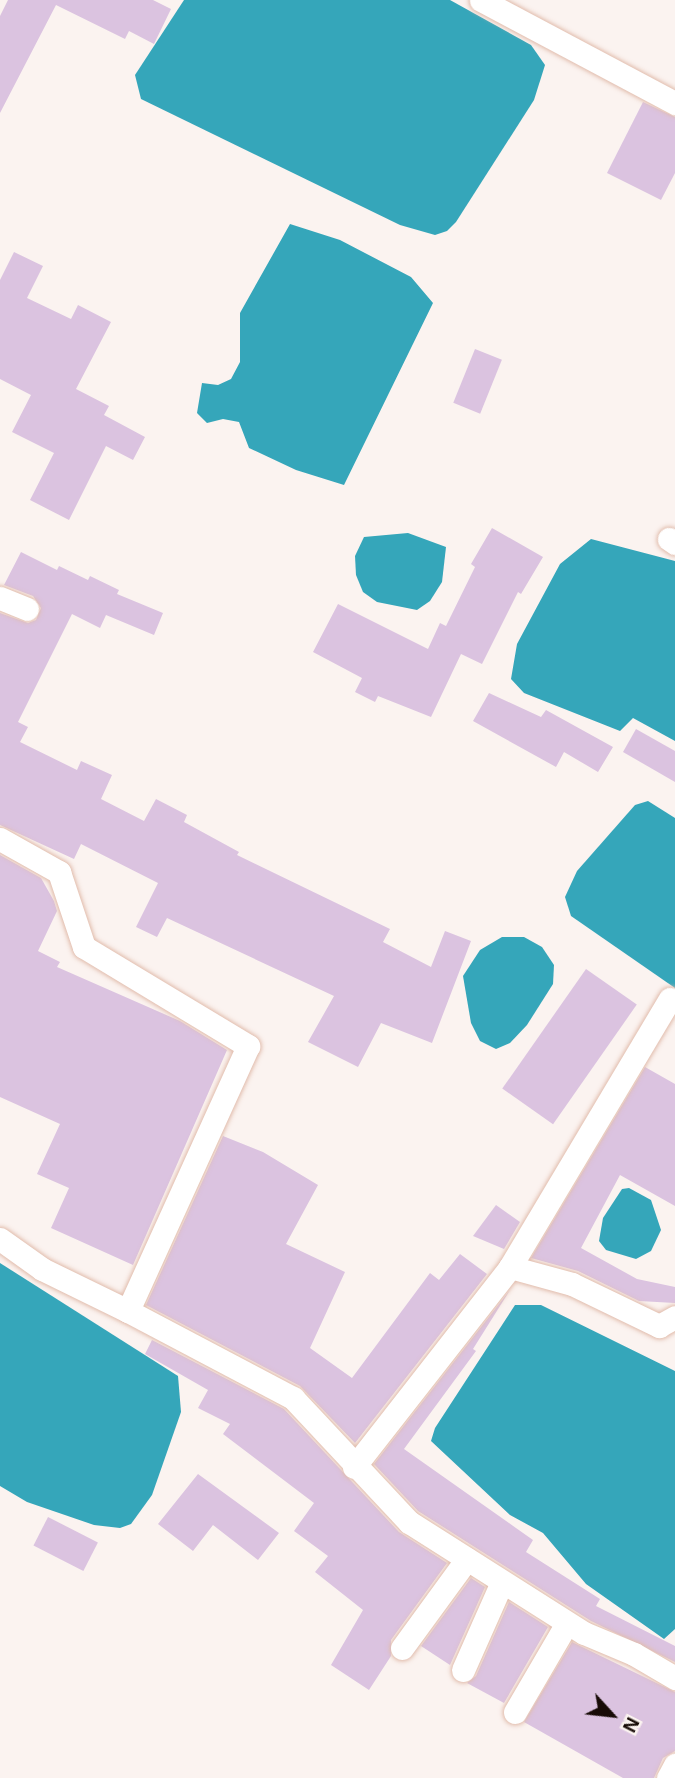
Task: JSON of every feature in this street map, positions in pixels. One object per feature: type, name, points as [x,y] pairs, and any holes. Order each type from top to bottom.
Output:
[{"type":"street","points":[[481,0],[675,103]]},
{"type":"street","points":[[0,598],[27,609]]},
{"type":"street","points":[[0,839],[59,872],[84,947],[248,1046],[128,1311]]},
{"type":"street","points":[[354,1467],[510,1266],[670,999]]},
{"type":"street","points":[[0,1239],[41,1269],[128,1311],[293,1398],[354,1467],[409,1522],[567,1623],[675,1678]]},
{"type":"street","points":[[510,1266],[572,1284],[659,1326],[675,1317]]},
{"type":"street","points":[[402,1648],[467,1559]]},
{"type":"street","points":[[463,1670],[502,1581]]},
{"type":"street","points":[[514,1712],[567,1623]]},
{"type":"street","points":[[668,1778],[675,1765]]},
{"type":"water","points":[[184,0],[450,0],[531,45],[545,65],[534,100],[456,222],[447,231],[435,235],[400,225],[141,99],[135,75]]},
{"type":"water","points":[[290,224],[340,240],[411,277],[433,303],[344,485],[296,470],[249,448],[239,422],[223,419],[207,423],[197,413],[202,383],[218,385],[231,379],[240,362],[240,313]]},
{"type":"water","points":[[408,533],[446,547],[442,582],[430,601],[417,610],[377,602],[363,592],[356,575],[355,556],[364,537]]},
{"type":"water","points":[[591,539],[675,561],[675,741],[633,718],[620,731],[524,693],[511,679],[517,644],[560,564]]},
{"type":"water","points":[[648,801],[675,818],[675,988],[571,916],[565,897],[577,871],[635,805]]},
{"type":"water","points":[[502,937],[524,937],[542,947],[554,965],[553,984],[527,1025],[510,1043],[496,1049],[480,1041],[471,1023],[463,976],[480,950]]},
{"type":"water","points":[[629,1188],[651,1200],[661,1230],[651,1251],[636,1259],[606,1250],[599,1241],[603,1218],[622,1189]]},
{"type":"water","points":[[0,1263],[178,1376],[181,1412],[152,1495],[131,1524],[120,1528],[94,1525],[27,1502],[0,1486]]},
{"type":"water","points":[[515,1305],[541,1305],[675,1371],[675,1629],[664,1639],[586,1584],[543,1533],[510,1515],[431,1441],[435,1428]]},
{"type":"building","points":[[8,0],[153,0],[171,9],[154,44],[129,31],[125,39],[56,5],[0,113],[0,16]]},
{"type":"building","points":[[643,102],[675,117],[675,173],[661,200],[607,173]]},
{"type":"building","points":[[14,252],[43,266],[27,298],[71,319],[78,305],[111,322],[76,389],[109,406],[104,415],[145,437],[133,460],[106,446],[69,520],[30,500],[54,453],[12,432],[31,395],[0,379],[0,280]]},
{"type":"building","points":[[475,349],[502,360],[480,414],[453,403]]},
{"type":"building","points":[[492,528],[543,557],[521,594],[518,592],[482,664],[461,654],[431,717],[378,696],[375,702],[355,692],[362,678],[313,652],[338,604],[428,649],[440,623],[446,626],[475,567],[471,564]]},
{"type":"building","points":[[21,552],[57,570],[59,566],[88,580],[90,576],[119,590],[117,594],[163,613],[154,635],[106,615],[100,628],[72,614],[18,722],[28,727],[20,742],[77,770],[81,761],[112,775],[101,799],[144,821],[156,799],[187,815],[184,822],[239,852],[237,855],[390,929],[383,942],[431,967],[445,931],[471,941],[432,1043],[381,1023],[358,1067],[308,1042],[334,996],[167,918],[157,937],[136,927],[158,883],[81,844],[74,859],[0,825],[0,613],[28,623],[36,620],[41,608],[33,596],[4,585]]},
{"type":"building","points":[[489,693],[541,717],[546,710],[613,747],[598,772],[564,752],[556,767],[473,721]]},
{"type":"building","points":[[636,729],[675,751],[675,782],[623,752]]},
{"type":"building","points":[[0,855],[41,878],[54,901],[57,911],[38,951],[60,962],[57,967],[180,1021],[227,1050],[133,1265],[51,1228],[69,1188],[37,1174],[60,1124],[0,1097]]},
{"type":"building","points":[[586,969],[637,1005],[553,1124],[502,1089]]},
{"type":"building","points":[[645,1067],[675,1084],[675,1206],[620,1175],[581,1248],[637,1279],[675,1287],[675,1303],[639,1301],[578,1271],[531,1258]]},
{"type":"building","points":[[223,1136],[263,1152],[318,1185],[286,1244],[345,1272],[310,1348],[352,1378],[430,1273],[439,1280],[460,1254],[487,1274],[355,1443],[300,1386],[146,1305]]},
{"type":"building","points":[[496,1205],[520,1222],[504,1249],[473,1236]]},
{"type":"building","points":[[510,1290],[473,1349],[476,1351],[404,1449],[533,1540],[526,1552],[600,1599],[596,1606],[675,1646],[675,1662],[591,1621],[418,1511],[374,1464]]},
{"type":"building","points":[[152,1340],[284,1409],[399,1532],[447,1563],[391,1640],[391,1656],[369,1690],[331,1665],[363,1610],[315,1572],[328,1556],[294,1531],[314,1503],[223,1434],[230,1424],[198,1408],[208,1390],[145,1354]]},
{"type":"building","points":[[198,1474],[279,1533],[258,1560],[213,1525],[193,1551],[158,1524]]},
{"type":"building","points":[[48,1517],[98,1542],[83,1571],[33,1546]]},
{"type":"building","points":[[471,1578],[485,1587],[450,1665],[421,1646]]},
{"type":"building","points":[[509,1602],[548,1627],[504,1703],[467,1683],[476,1676]]},
{"type":"building","points":[[572,1642],[675,1692],[675,1751],[663,1758],[654,1778],[623,1778],[524,1722]]}]
